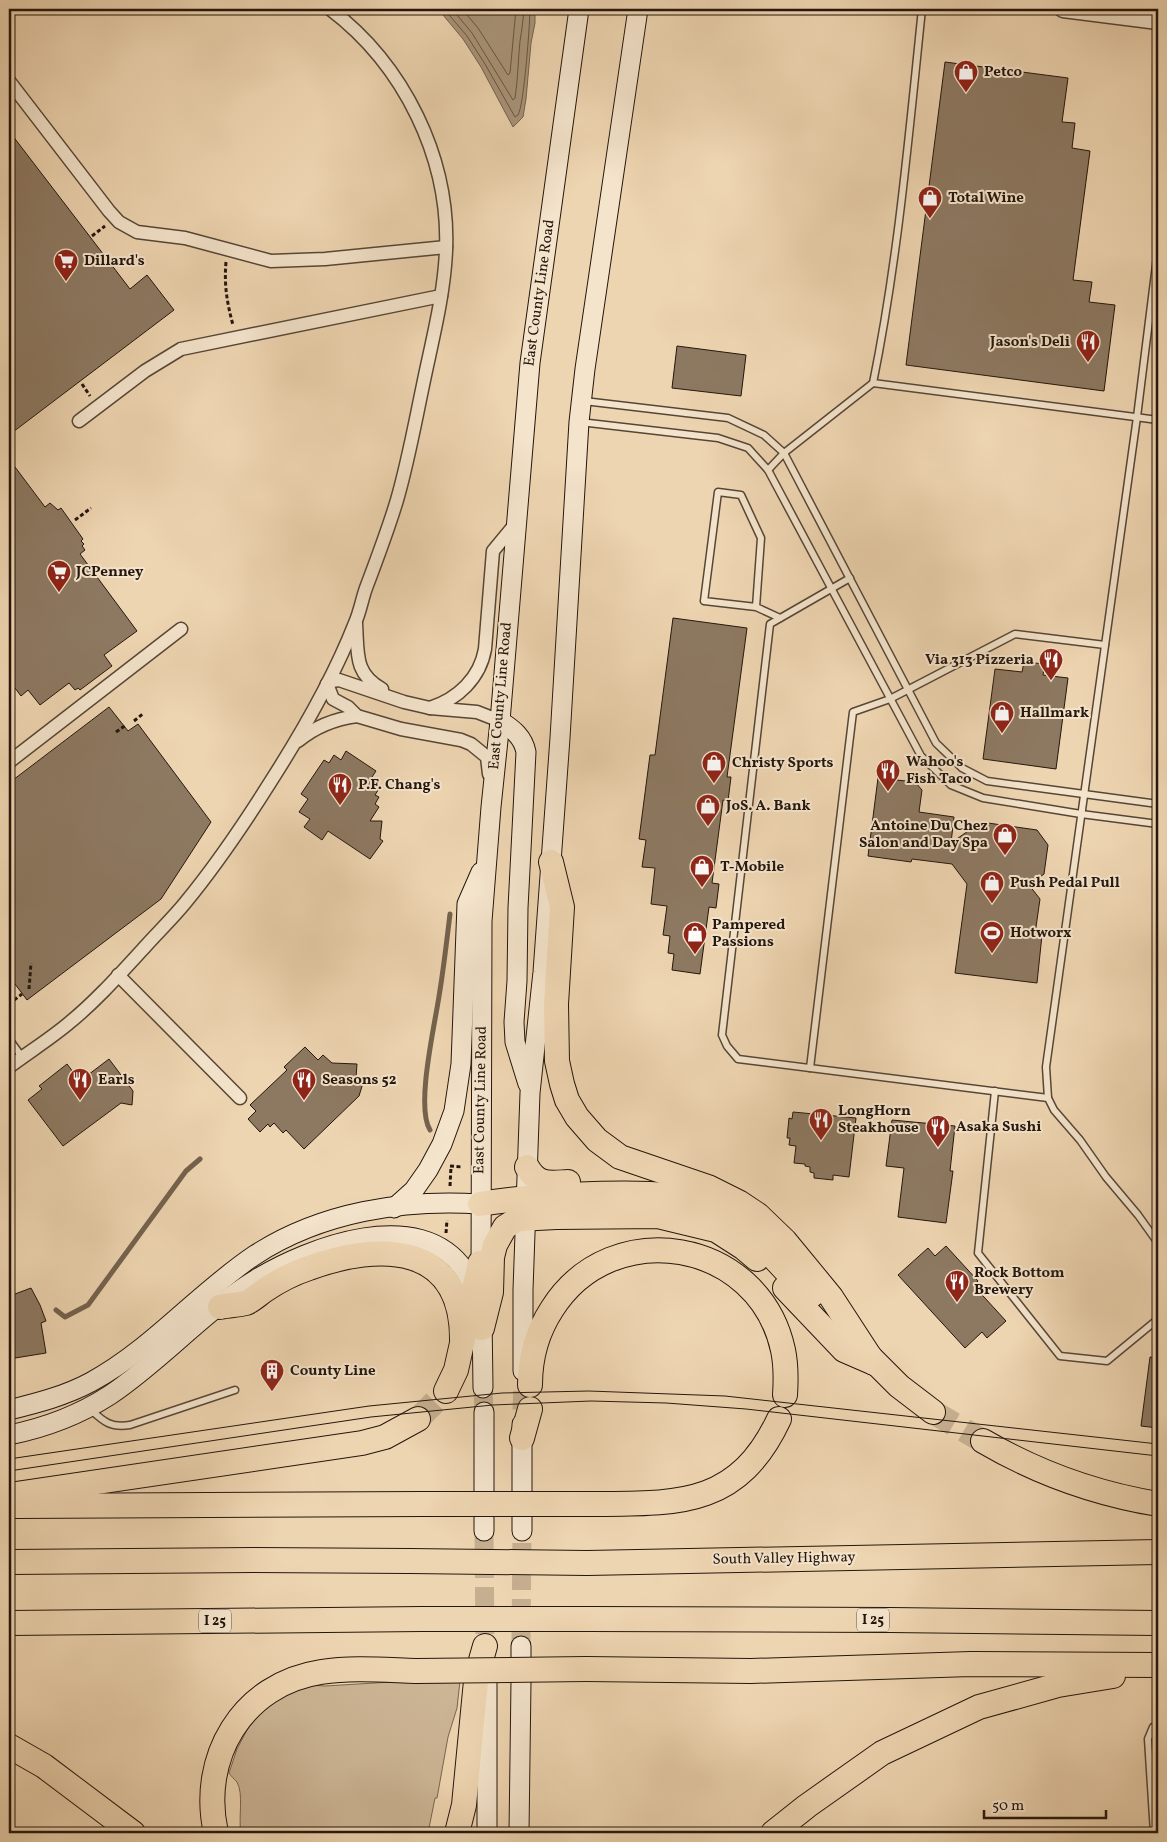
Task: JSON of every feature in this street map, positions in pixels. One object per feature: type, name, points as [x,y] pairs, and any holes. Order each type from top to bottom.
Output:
[{"type":"highway","points":[[551,862],[562,907],[556,1004],[557,1060],[562,1084],[577,1116],[597,1140],[620,1157],[708,1187],[740,1203],[758,1215],[785,1241],[831,1297],[874,1363]]},
{"type":"highway","points":[[527,1167],[534,1178],[544,1182],[640,1180],[664,1182],[688,1189],[719,1203],[752,1225],[791,1263],[809,1292]]},
{"type":"highway","points":[[446,1391],[491,1292],[493,1254],[496,1242],[509,1224],[518,1219],[526,1207],[632,1192],[662,1194],[698,1203],[732,1218],[766,1248],[874,1363],[899,1386],[933,1412]]},
{"type":"highway","points":[[480,1204],[653,1215],[716,1230],[757,1259],[844,1350],[874,1363]]},
{"type":"highway","points":[[526,1385],[542,1325],[556,1302],[572,1283],[597,1265],[611,1258],[652,1249],[672,1251],[712,1262],[729,1271],[750,1289],[766,1310],[778,1335],[785,1362],[785,1395]]},
{"type":"highway","points":[[220,1307],[247,1302],[285,1279],[308,1268],[334,1260],[375,1253],[406,1255],[422,1261],[443,1276],[453,1292],[461,1316],[472,1334]]},
{"type":"highway","points":[[472,1334],[473,1290],[480,1263]]},
{"type":"highway","points":[[522,1438],[526,1410]]},
{"type":"highway","points":[[9,1494],[362,1443],[385,1437],[418,1419]]},
{"type":"highway","points":[[9,1506],[584,1504],[677,1501],[713,1490],[734,1478],[762,1451],[779,1419]]},
{"type":"highway","points":[[983,1442],[1053,1475],[1122,1496],[1158,1504]]},
{"type":"highway","name":"South Valley Highway","points":[[9,1562],[252,1560],[588,1563],[1158,1552]]},
{"type":"highway","name":"I 25","points":[[9,1624],[422,1619],[1158,1623]]},
{"type":"highway","points":[[216,1833],[212,1802],[216,1767],[229,1733],[245,1712],[280,1685],[298,1677],[321,1672],[342,1670],[586,1669],[751,1672],[972,1664],[1158,1666]]},
{"type":"highway","points":[[457,1833],[464,1805],[483,1666]]},
{"type":"highway","points":[[773,1833],[882,1753],[979,1707],[1058,1685],[1158,1666]]},
{"type":"highway","points":[[9,1746],[44,1766],[133,1833]]},
{"type":"main road","name":"East County Line Road","points":[[483,1388],[472,1334],[480,1263],[482,922],[530,363],[579,9]]},
{"type":"main road","points":[[526,1385],[526,1207],[530,1093],[543,972],[561,728],[579,422],[638,9]]},
{"type":"main road","points":[[500,721],[514,730],[524,744],[526,752],[514,1022],[515,1042],[530,1093]]},
{"type":"main road","points":[[394,1208],[414,1190],[428,1170],[442,1144],[454,1110],[461,1064],[467,904],[487,859]]},
{"type":"main road","points":[[9,1410],[41,1402],[72,1391],[102,1376],[157,1335],[231,1272],[256,1254],[286,1237],[315,1224],[349,1215],[394,1208],[449,1202],[480,1204]]},
{"type":"main road","points":[[9,1435],[48,1425],[88,1407],[109,1395],[254,1281],[308,1254],[354,1240],[389,1235],[418,1239],[443,1248],[465,1271],[473,1290]]},
{"type":"main road","points":[[484,1412],[484,1496]]},
{"type":"main road","points":[[522,1438],[522,1495]]},
{"type":"main road","points":[[483,1666],[487,1833]]},
{"type":"main road","points":[[519,1833],[521,1681]]},
{"type":"street","points":[[9,1067],[38,1048],[72,1021],[118,975],[184,904],[236,836],[294,744],[327,684],[356,621],[397,500],[441,296],[446,246],[444,205],[438,170],[405,92],[366,40],[330,9]]},
{"type":"street","points":[[1062,9],[1158,21]]},
{"type":"street","points":[[11,89],[109,211],[119,222],[137,232],[185,238],[271,261],[325,259],[446,246]]},
{"type":"street","points":[[79,421],[145,371],[181,349],[441,296]]},
{"type":"street","points":[[430,708],[450,700],[476,676],[483,662],[493,552],[516,522]]},
{"type":"street","points":[[356,621],[358,649],[363,673],[372,684],[404,702]]},
{"type":"street","points":[[9,762],[182,628]]},
{"type":"street","points":[[327,684],[339,680],[404,702],[430,708],[477,712],[500,721]]},
{"type":"street","points":[[327,684],[333,699],[348,707],[357,716]]},
{"type":"street","points":[[294,744],[320,726],[357,716],[401,729],[461,740],[476,748],[487,757],[491,807]]},
{"type":"street","points":[[118,975],[240,1098]]},
{"type":"lane","points":[[768,470],[784,453],[873,383],[894,263],[922,9]]},
{"type":"lane","points":[[1158,249],[1137,417],[1046,1067],[1048,1098],[1054,1110],[1080,1140],[1158,1243]]},
{"type":"lane","points":[[873,383],[1158,420]]},
{"type":"lane","points":[[581,401],[728,418],[764,435],[784,453],[936,744],[962,768],[987,781],[1158,804]]},
{"type":"lane","points":[[579,422],[718,438],[748,448],[768,470],[921,756],[952,785],[983,798],[1158,824]]},
{"type":"lane","points":[[756,607],[761,538],[740,495],[718,492],[704,601],[756,607],[780,618]]},
{"type":"lane","points":[[850,578],[770,624],[722,1035],[727,1046],[738,1059],[1048,1098]]},
{"type":"lane","points":[[810,1068],[853,712],[890,700],[1015,634],[1105,645]]},
{"type":"lane","points":[[9,1039],[22,1057]]},
{"type":"lane","points":[[995,1091],[978,1253],[1060,1356],[1108,1361],[1158,1319]]},
{"type":"lane","points":[[88,1407],[108,1424],[121,1427],[235,1390]]},
{"type":"lane","points":[[1154,1833],[1148,1739],[1153,1727],[1158,1725]]},
{"type":"path","points":[[228,249],[224,281],[232,321]]},
{"type":"path","points":[[75,520],[91,508]]},
{"type":"path","points":[[134,720],[144,713]]},
{"type":"path","points":[[116,732],[126,726]]},
{"type":"path","points":[[29,989],[31,963]]},
{"type":"path","points":[[9,1004],[22,994]]},
{"type":"path","points":[[450,1187],[450,1167],[462,1167]]},
{"type":"path","points":[[446,1235],[448,1217]]},
{"type":"shaded area","points":[[392,1681],[460,1681],[457,1708],[448,1737],[437,1798],[435,1798],[428,1833],[241,1833],[239,1787],[229,1773],[237,1749],[254,1719],[274,1701],[307,1685],[325,1686]]},
{"type":"water","points":[[438,9],[535,9],[535,23],[523,117],[513,127],[481,67],[463,39]]},
{"type":"building","points":[[945,62],[1068,78],[1062,122],[1075,123],[1072,148],[1090,151],[1073,280],[1092,282],[1089,302],[1115,305],[1104,391],[906,365]]},
{"type":"building","name":"Dillard's","points":[[9,131],[130,289],[147,275],[174,310],[9,435]]},
{"type":"building","points":[[677,346],[746,355],[741,396],[672,388]]},
{"type":"building","name":"JCPenney","points":[[9,459],[45,507],[50,503],[58,510],[61,508],[83,539],[81,541],[84,544],[82,546],[85,550],[80,554],[137,631],[104,655],[112,666],[80,690],[78,688],[75,690],[69,683],[40,705],[28,690],[21,696],[9,680]]},
{"type":"building","points":[[673,618],[747,628],[727,777],[731,777],[728,801],[723,800],[712,883],[719,884],[716,908],[709,907],[700,974],[672,970],[674,954],[668,953],[670,936],[663,935],[667,906],[651,904],[655,868],[642,867],[646,840],[639,839],[650,755],[655,755]]},
{"type":"building","points":[[1024,662],[1045,664],[1043,675],[1068,678],[1056,769],[983,759],[995,669],[1022,672]]},
{"type":"building","points":[[109,707],[128,731],[138,724],[211,822],[161,899],[27,1000],[9,976],[9,783]]},
{"type":"building","name":"P.F. Chang's","points":[[346,751],[376,771],[370,780],[380,787],[375,795],[379,797],[375,804],[379,807],[370,821],[382,821],[380,839],[383,841],[370,859],[328,831],[322,840],[304,827],[310,819],[299,812],[308,799],[301,794],[324,760],[329,763],[334,755],[341,760]]},
{"type":"building","points":[[878,778],[915,782],[922,790],[919,812],[954,817],[951,843],[981,822],[1037,830],[1048,845],[1044,874],[1029,885],[1040,899],[1035,934],[1042,935],[1037,983],[955,973],[967,884],[952,864],[912,859],[911,862],[868,856]]},
{"type":"building","name":"Seasons 52","points":[[305,1047],[318,1060],[323,1055],[332,1063],[357,1064],[356,1077],[363,1083],[359,1096],[304,1149],[286,1130],[283,1133],[274,1123],[270,1127],[268,1124],[260,1132],[248,1119],[256,1111],[250,1105],[287,1070],[284,1067]]},
{"type":"building","name":"Earls","points":[[109,1059],[133,1091],[132,1105],[121,1103],[63,1146],[28,1100],[42,1089],[39,1086],[67,1064],[80,1081]]},
{"type":"building","name":"LongHorn Steakhouse","points":[[793,1112],[856,1118],[849,1177],[833,1175],[833,1180],[814,1178],[814,1173],[810,1172],[810,1167],[805,1166],[805,1164],[794,1163],[796,1146],[789,1145],[790,1138],[787,1138],[789,1118],[792,1119]]},
{"type":"building","points":[[892,1120],[955,1126],[950,1171],[953,1171],[946,1223],[898,1217],[904,1168],[886,1166]]},
{"type":"building","name":"Rock Bottom Brewery","points":[[946,1246],[978,1281],[973,1285],[1006,1321],[987,1338],[982,1332],[965,1348],[898,1275],[928,1248],[935,1256]]},
{"type":"building","points":[[31,1288],[46,1321],[41,1323],[46,1353],[9,1359],[9,1293],[15,1294]]},
{"type":"building","points":[[1150,1357],[1158,1358],[1158,1428],[1141,1426]]},
{"type":"waterway","points":[[430,1130],[426,1118],[426,1083],[450,914]]},
{"type":"waterway","points":[[56,1310],[65,1317],[88,1305],[186,1171],[200,1159]]},
{"type":"tunnel","points":[[522,1410],[523,1385]]},
{"type":"tunnel","points":[[483,1388],[484,1412]]},
{"type":"tunnel","points":[[418,1419],[446,1391]]},
{"type":"tunnel","points":[[933,1412],[983,1441]]},
{"type":"tunnel","points":[[484,1531],[485,1646]]},
{"type":"tunnel","points":[[521,1646],[522,1531]]},
{"type":"tram line","points":[[9,1459],[369,1406],[502,1393],[589,1391],[725,1396],[1158,1444]]},
{"type":"tram line","points":[[9,1471],[371,1417],[493,1405],[591,1401],[666,1403],[746,1409],[1158,1456]]},
{"type":"place","name":"Petco","points":[[966,93]]},
{"type":"place","name":"Total Wine","points":[[930,219]]},
{"type":"place","name":"Dillard's","points":[[66,282]]},
{"type":"place","name":"Jason's Deli","points":[[1088,363]]},
{"type":"place","name":"JCPenney","points":[[59,593]]},
{"type":"place","name":"Via 313 Pizzeria","points":[[1051,681]]},
{"type":"place","name":"Hallmark","points":[[1002,734]]},
{"type":"place","name":"Christy Sports","points":[[714,784]]},
{"type":"place","name":"Wahoo's Fish Taco","points":[[888,792]]},
{"type":"place","name":"P.F. Chang's","points":[[340,806]]},
{"type":"place","name":"JoS. A. Bank","points":[[708,827]]},
{"type":"place","name":"Antoine Du Chez Salon and Day Spa","points":[[1005,856]]},
{"type":"place","name":"T-Mobile","points":[[702,888]]},
{"type":"place","name":"Push Pedal Pull","points":[[992,904]]},
{"type":"place","name":"Hotworx","points":[[992,954]]},
{"type":"place","name":"Pampered Passions","points":[[695,955]]},
{"type":"place","name":"Earls","points":[[80,1101]]},
{"type":"place","name":"Seasons 52","points":[[304,1101]]},
{"type":"place","name":"LongHorn Steakhouse","points":[[821,1141]]},
{"type":"place","name":"Asaka Sushi","points":[[938,1148]]},
{"type":"place","name":"Rock Bottom Brewery","points":[[957,1303]]},
{"type":"place","name":"County Line","points":[[272,1392]]}]
